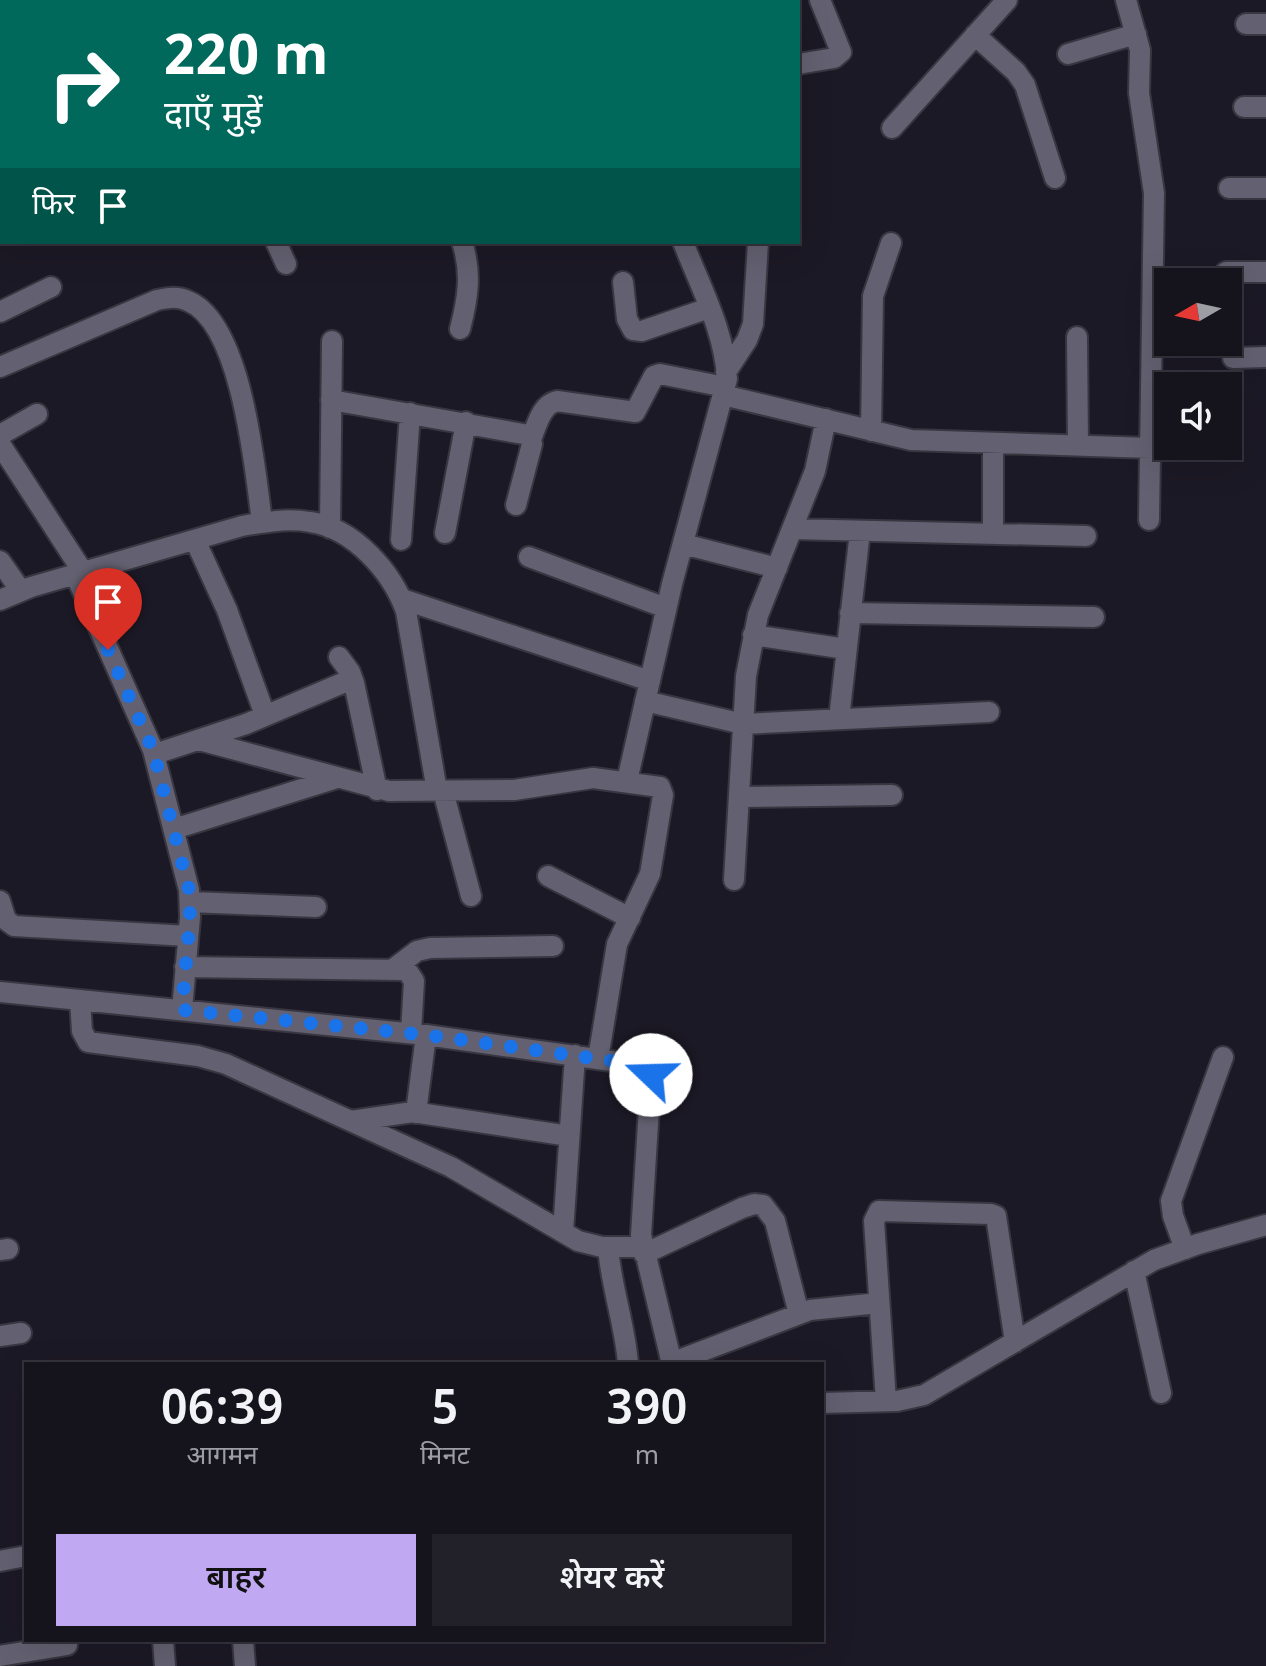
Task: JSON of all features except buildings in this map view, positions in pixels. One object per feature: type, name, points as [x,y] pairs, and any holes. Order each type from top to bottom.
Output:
[{"type":"street","points":[[800,64],[834,58],[841,52],[820,0]]},
{"type":"street","points":[[892,128],[1007,0]]},
{"type":"street","points":[[1126,0],[1141,60],[1140,104],[1155,202],[1149,520]]},
{"type":"street","points":[[1068,54],[1136,34]]},
{"type":"street","points":[[975,35],[1016,72],[1025,85],[1055,178]]},
{"type":"street","points":[[1244,107],[1266,107]]},
{"type":"street","points":[[1229,188],[1266,188]]},
{"type":"street","points":[[871,431],[873,296],[891,243]]},
{"type":"street","points":[[277,244],[286,264]]},
{"type":"street","points":[[460,329],[470,280],[463,244]]},
{"type":"street","points":[[684,244],[723,347],[725,385]]},
{"type":"street","points":[[627,781],[666,608],[725,385],[753,324],[758,244]]},
{"type":"street","points":[[1242,272],[1266,272]]},
{"type":"street","points":[[623,282],[627,319],[633,330],[642,331],[709,308]]},
{"type":"street","points":[[0,312],[51,287]]},
{"type":"street","points":[[0,367],[157,300],[171,297],[186,300],[211,319],[242,395],[250,430],[262,522]]},
{"type":"street","points":[[1077,337],[1078,445]]},
{"type":"street","points":[[330,528],[332,341]]},
{"type":"street","points":[[1233,358],[1266,357]]},
{"type":"street","points":[[516,505],[531,439],[544,409],[550,403],[557,401],[635,412],[654,376],[660,374],[725,385],[826,419],[911,440],[1150,448]]},
{"type":"street","points":[[331,400],[524,432],[531,439]]},
{"type":"street","points":[[401,540],[410,413]]},
{"type":"street","points":[[0,435],[37,414]]},
{"type":"street","points":[[734,880],[746,676],[753,635],[819,458],[826,419]]},
{"type":"street","points":[[445,533],[466,422]]},
{"type":"street","points":[[993,443],[993,534]]},
{"type":"street","points":[[0,444],[79,573],[155,754],[190,902],[182,1010]]},
{"type":"street","points":[[0,600],[79,573],[262,522],[314,522],[366,550],[383,568],[406,611],[440,791],[471,896]]},
{"type":"street","points":[[792,529],[1086,536]]},
{"type":"street","points":[[839,719],[860,531]]},
{"type":"street","points":[[195,540],[227,610],[265,715]]},
{"type":"street","points":[[683,544],[777,568]]},
{"type":"street","points":[[529,557],[666,608]]},
{"type":"street","points":[[0,561],[21,591]]},
{"type":"street","points":[[402,599],[743,724],[989,712]]},
{"type":"street","points":[[850,613],[1094,617]]},
{"type":"street","points":[[753,635],[846,649]]},
{"type":"street","points":[[339,657],[352,679],[377,790]]},
{"type":"street","points":[[155,754],[265,715],[352,679]]},
{"type":"street","points":[[199,740],[377,790],[514,790],[593,778],[660,787],[663,795],[650,874],[617,944],[598,1059]]},
{"type":"street","points":[[174,829],[337,778]]},
{"type":"street","points":[[739,797],[892,795]]},
{"type":"street","points":[[548,876],[630,918]]},
{"type":"street","points":[[0,901],[6,920],[14,926],[188,936]]},
{"type":"street","points":[[190,902],[316,907]]},
{"type":"street","points":[[392,970],[417,951],[430,948],[553,946]]},
{"type":"street","points":[[185,967],[408,972],[414,981],[419,1034],[416,1113]]},
{"type":"street","points":[[0,992],[419,1034],[647,1066],[651,1075],[641,1224],[643,1250],[671,1362]]},
{"type":"street","points":[[80,1000],[82,1031],[88,1042],[214,1059],[451,1167],[589,1245],[643,1250],[742,1208],[763,1205],[775,1221],[799,1314]]},
{"type":"street","points":[[563,1232],[575,1055]]},
{"type":"street","points":[[1185,1249],[1171,1201],[1223,1057]]},
{"type":"street","points":[[351,1121],[416,1113],[569,1136]]},
{"type":"street","points":[[886,1401],[875,1214],[883,1211],[996,1216],[1015,1342]]},
{"type":"street","points":[[824,1403],[909,1400],[924,1395],[1134,1271],[1185,1249],[1266,1225]]},
{"type":"street","points":[[608,1247],[628,1362]]},
{"type":"street","points":[[1134,1271],[1161,1393]]},
{"type":"street","points":[[674,1362],[799,1314],[821,1308],[879,1303]]},
{"type":"street","points":[[0,1336],[21,1333]]},
{"type":"street","points":[[0,1561],[24,1556]]},
{"type":"street","points":[[0,1656],[67,1642],[68,1666]]},
{"type":"street","points":[[163,1642],[165,1666]]},
{"type":"street","points":[[243,1642],[245,1666]]},
{"type":"route","points":[[108,650],[153,750],[189,890],[190,917],[182,1010],[426,1035],[642,1065],[650,1069],[651,1075]]}]
